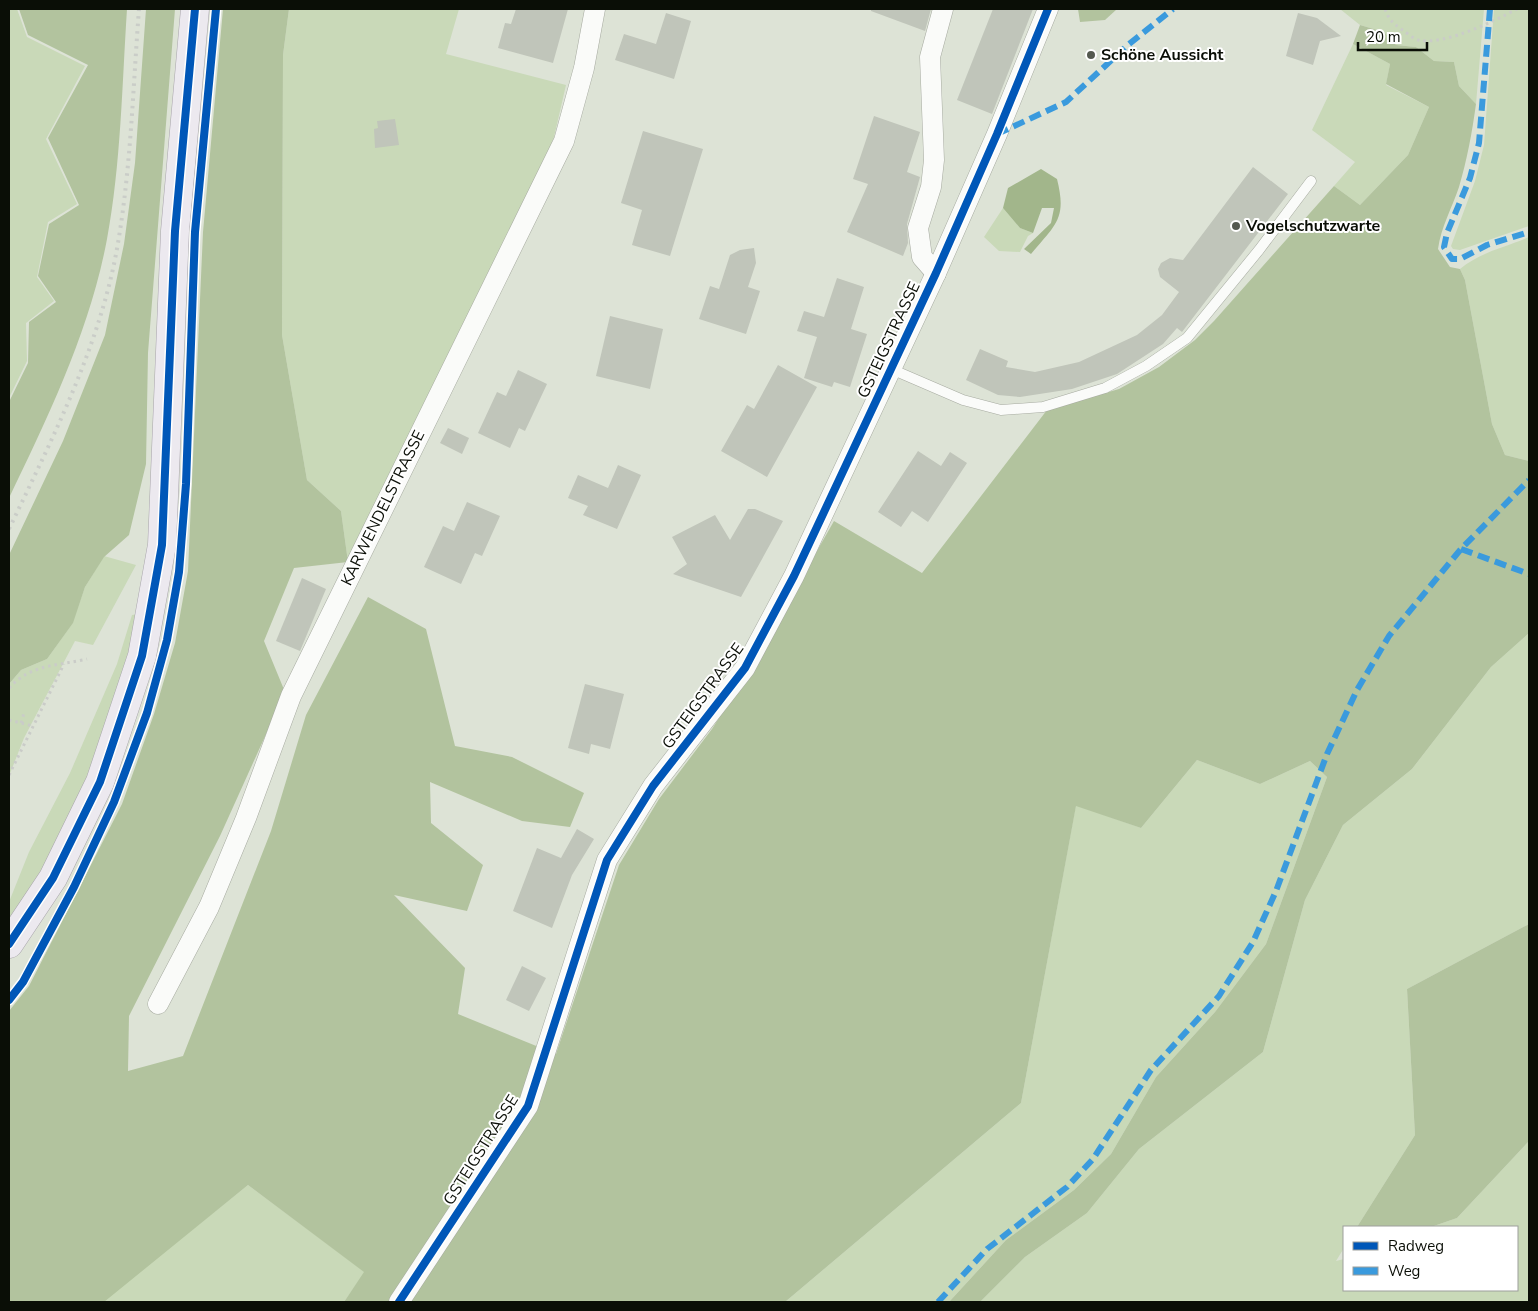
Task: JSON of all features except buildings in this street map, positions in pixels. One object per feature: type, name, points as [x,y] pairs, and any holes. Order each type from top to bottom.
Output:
[{"type":"main road","points":[[9,944],[53,878],[100,782],[142,656],[155,596],[162,545],[175,231],[195,9]]},
{"type":"street","name":"KARWENDELSTRASSE","points":[[158,1004],[208,907],[246,818],[295,687],[564,141],[584,68],[595,9]]},
{"type":"street","name":"GSTEIGSTRASSE","points":[[936,273],[922,256],[918,228],[931,187],[934,160],[930,57],[943,9]]},
{"type":"street","name":"GSTEIGSTRASSE","points":[[399,1302],[528,1106],[607,860],[653,786],[746,668],[794,576],[936,273],[997,134],[1048,9]]},
{"type":"lane","points":[[891,369],[964,400],[1001,410],[1042,407],[1105,388],[1146,366],[1187,338],[1260,250],[1311,181]]},
{"type":"path","points":[[1385,9],[1389,21],[1417,40],[1436,39],[1460,34],[1489,24],[1517,9]]},
{"type":"path","points":[[9,688],[19,677],[28,672],[56,663],[64,664],[87,658]]},
{"type":"path","points":[[9,775],[64,664]]},
{"type":"path","points":[[21,723],[24,713]]},
{"type":"path","points":[[9,720],[33,726]]},
{"type":"shaded area","points":[[9,9],[17,9],[27,37],[85,66],[46,139],[77,204],[48,222],[37,277],[54,301],[26,323],[27,361],[9,398]]},
{"type":"shaded area","points":[[19,9],[127,9],[115,182],[112,211],[100,273],[67,372],[9,498],[9,402],[28,363],[29,322],[56,302],[38,276],[49,224],[79,205],[48,138],[88,65],[28,35]]},
{"type":"shaded area","points":[[146,9],[175,9],[148,353],[146,464],[129,535],[104,557],[85,587],[73,623],[47,659],[21,670],[9,684],[9,555],[63,441],[105,335],[124,244],[135,163]]},
{"type":"shaded area","points":[[223,9],[289,9],[283,55],[282,335],[307,480],[341,511],[348,562],[294,568],[264,641],[285,692],[220,836],[129,1016],[128,1071],[183,1056],[271,831],[306,715],[368,597],[426,629],[455,746],[512,757],[584,793],[570,827],[522,821],[430,782],[431,823],[483,865],[467,911],[394,895],[465,968],[458,1014],[556,1054],[619,865],[659,799],[712,729],[750,669],[834,521],[922,573],[1047,410],[1119,389],[1159,367],[1195,340],[1214,321],[1334,186],[1360,205],[1408,155],[1429,107],[1386,84],[1390,64],[1353,44],[1360,25],[1384,32],[1396,45],[1416,47],[1434,61],[1454,62],[1459,86],[1476,104],[1462,177],[1444,225],[1438,249],[1450,267],[1460,269],[1465,280],[1492,424],[1505,455],[1529,461],[1529,633],[1491,667],[1412,769],[1343,825],[1305,900],[1263,1052],[1139,1149],[1087,1213],[1025,1257],[980,1302],[949,1302],[1006,1240],[1074,1190],[1111,1154],[1156,1077],[1215,1012],[1266,944],[1327,777],[1310,761],[1260,784],[1197,760],[1141,828],[1076,806],[1021,1103],[785,1302],[344,1302],[364,1272],[248,1185],[104,1302],[9,1302],[9,1011],[29,986],[122,804],[154,714],[175,643],[188,571],[203,232]]},
{"type":"shaded area","points":[[289,9],[459,9],[446,54],[566,85],[554,137],[530,198],[348,562],[341,511],[307,480],[282,335],[283,55]]},
{"type":"shaded area","points":[[1078,9],[1117,9],[1105,20],[1080,22]]},
{"type":"shaded area","points":[[1340,9],[1484,9],[1476,104],[1459,86],[1454,62],[1434,61],[1416,47],[1396,45],[1384,32],[1360,25]]},
{"type":"shaded area","points":[[1494,9],[1529,9],[1529,226],[1460,250],[1453,249],[1451,246],[1475,181],[1484,145]]},
{"type":"shaded area","points":[[1353,44],[1390,64],[1386,85],[1429,107],[1408,155],[1360,205],[1334,186],[1355,162],[1312,130]]},
{"type":"shaded area","points":[[1041,169],[1057,179],[1061,203],[1060,212],[1053,228],[1031,254],[1024,249],[1051,223],[1054,208],[1042,208],[1033,233],[1020,228],[1003,208],[1008,188]]},
{"type":"shaded area","points":[[1003,208],[1020,228],[1033,233],[1028,236],[1020,252],[999,251],[984,237]]},
{"type":"shaded area","points":[[1529,237],[1529,461],[1505,455],[1492,424],[1465,280],[1460,269],[1485,254]]},
{"type":"shaded area","points":[[104,556],[136,565],[93,645],[75,641],[24,738],[9,776],[9,684],[21,670],[47,659],[72,624],[85,587]]},
{"type":"shaded area","points":[[139,614],[101,755],[54,858],[9,927],[9,902],[29,852],[70,773],[117,664],[132,615]]},
{"type":"shaded area","points":[[1529,633],[1529,924],[1407,989],[1415,1135],[1358,1226],[1343,1226],[1343,1250],[1336,1261],[1343,1259],[1343,1291],[1518,1291],[1518,1226],[1434,1226],[1457,1218],[1529,1141],[1529,1302],[980,1302],[1025,1257],[1087,1213],[1139,1149],[1263,1052],[1305,900],[1343,825],[1412,769],[1491,667]]},
{"type":"shaded area","points":[[1197,760],[1260,784],[1310,761],[1327,777],[1266,944],[1215,1012],[1156,1077],[1111,1154],[1074,1190],[1006,1240],[949,1302],[785,1302],[1021,1103],[1076,805],[1141,828]]},
{"type":"shaded area","points":[[1529,924],[1529,1141],[1457,1218],[1434,1226],[1358,1226],[1415,1135],[1407,989]]},
{"type":"shaded area","points":[[248,1185],[365,1272],[344,1302],[103,1301]]},
{"type":"railway","points":[[9,529],[74,389],[88,354],[110,281],[118,243],[126,185],[139,9]]},
{"type":"marked path","points":[[997,134],[1066,102],[1129,44],[1173,9]]},
{"type":"marked path","points":[[1490,9],[1479,143],[1470,178],[1447,233],[1444,247],[1452,259],[1460,259],[1487,245],[1529,232]]},
{"type":"marked path","points":[[938,1302],[987,1249],[1067,1187],[1093,1159],[1151,1070],[1219,996],[1253,942],[1276,891],[1327,754],[1357,690],[1389,636],[1461,549],[1529,480]]},
{"type":"marked path","points":[[1461,549],[1529,574]]},
{"type":"cycle path","points":[[9,944],[53,878],[100,782],[142,656],[162,545],[175,231],[195,9]]},
{"type":"cycle path","points":[[9,1000],[23,982],[74,887],[114,802],[147,713],[167,640],[179,572],[186,484],[195,232],[216,9]]},
{"type":"cycle path","points":[[399,1302],[528,1106],[607,860],[653,786],[745,668],[794,576],[936,273],[997,134],[1048,9]]},
{"type":"place","name":"Schöne Aussicht","points":[[1091,55]]},
{"type":"place","name":"Vogelschutzwarte","points":[[1236,226]]}]
